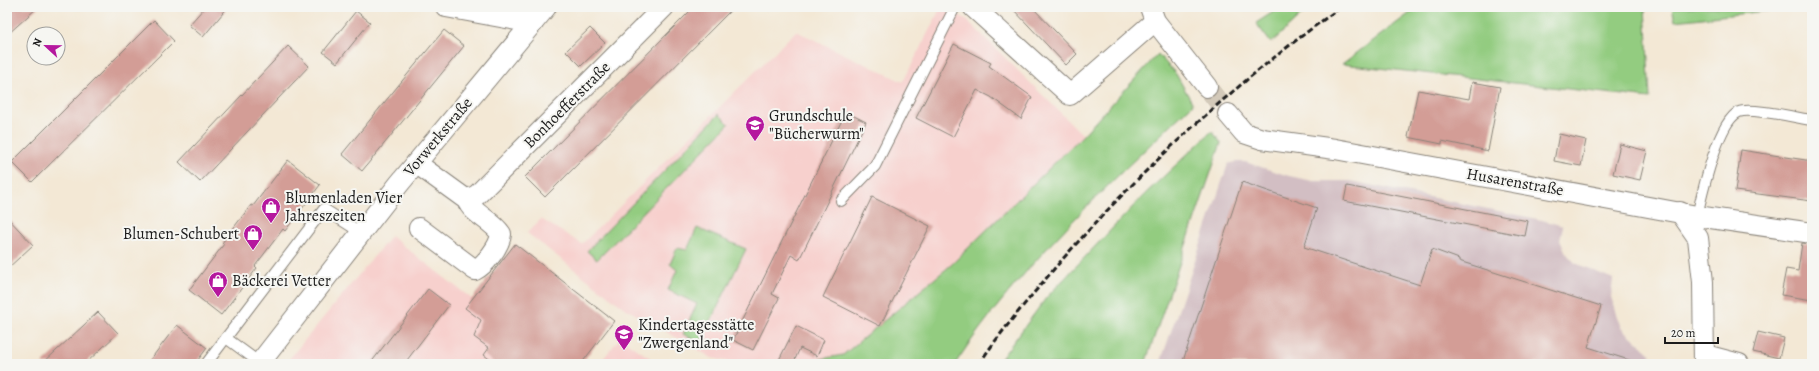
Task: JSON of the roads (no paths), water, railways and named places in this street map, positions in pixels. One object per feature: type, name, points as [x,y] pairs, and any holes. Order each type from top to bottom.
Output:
[{"type":"street","points":[[446,7],[533,22]]},
{"type":"street","name":"Vorwerkstraße","points":[[259,363],[360,232],[546,7]]},
{"type":"street","name":"Bonhoefferstraße","points":[[467,200],[477,195],[664,7]]},
{"type":"street","points":[[974,7],[1070,95],[1154,11],[1207,87]]},
{"type":"street","name":"Husarenstraße","points":[[1228,114],[1244,133],[1262,139],[1335,149],[1688,214],[1812,233]]},
{"type":"street","points":[[416,163],[467,200],[469,206],[497,228],[501,234],[500,241],[480,268],[475,270],[418,228]]},
{"type":"street","points":[[1688,214],[1698,238],[1703,282],[1704,359],[1739,364]]},
{"type":"lane","points":[[841,201],[875,166],[955,7]]},
{"type":"lane","points":[[1688,214],[1727,126],[1738,112],[1745,110],[1812,120]]},
{"type":"lane","points":[[206,364],[324,209],[360,232]]},
{"type":"lane","points":[[226,338],[259,363]]},
{"type":"tunnel","points":[[1207,87],[1228,114]]},
{"type":"railway","points":[[979,364],[1054,269],[1086,233],[1154,163],[1226,97],[1263,66],[1341,7]]},
{"type":"place","name":"Grundschule \"Bücherwurm\"","points":[[755,142]]},
{"type":"place","name":"Blumenladen Vier Jahreszeiten","points":[[271,224]]},
{"type":"place","name":"Blumen-Schubert","points":[[253,251]]},
{"type":"place","name":"Bäckerei Vetter","points":[[218,298]]},
{"type":"place","name":"Kindertagesstätte \"Zwergenland\"","points":[[624,351]]}]
